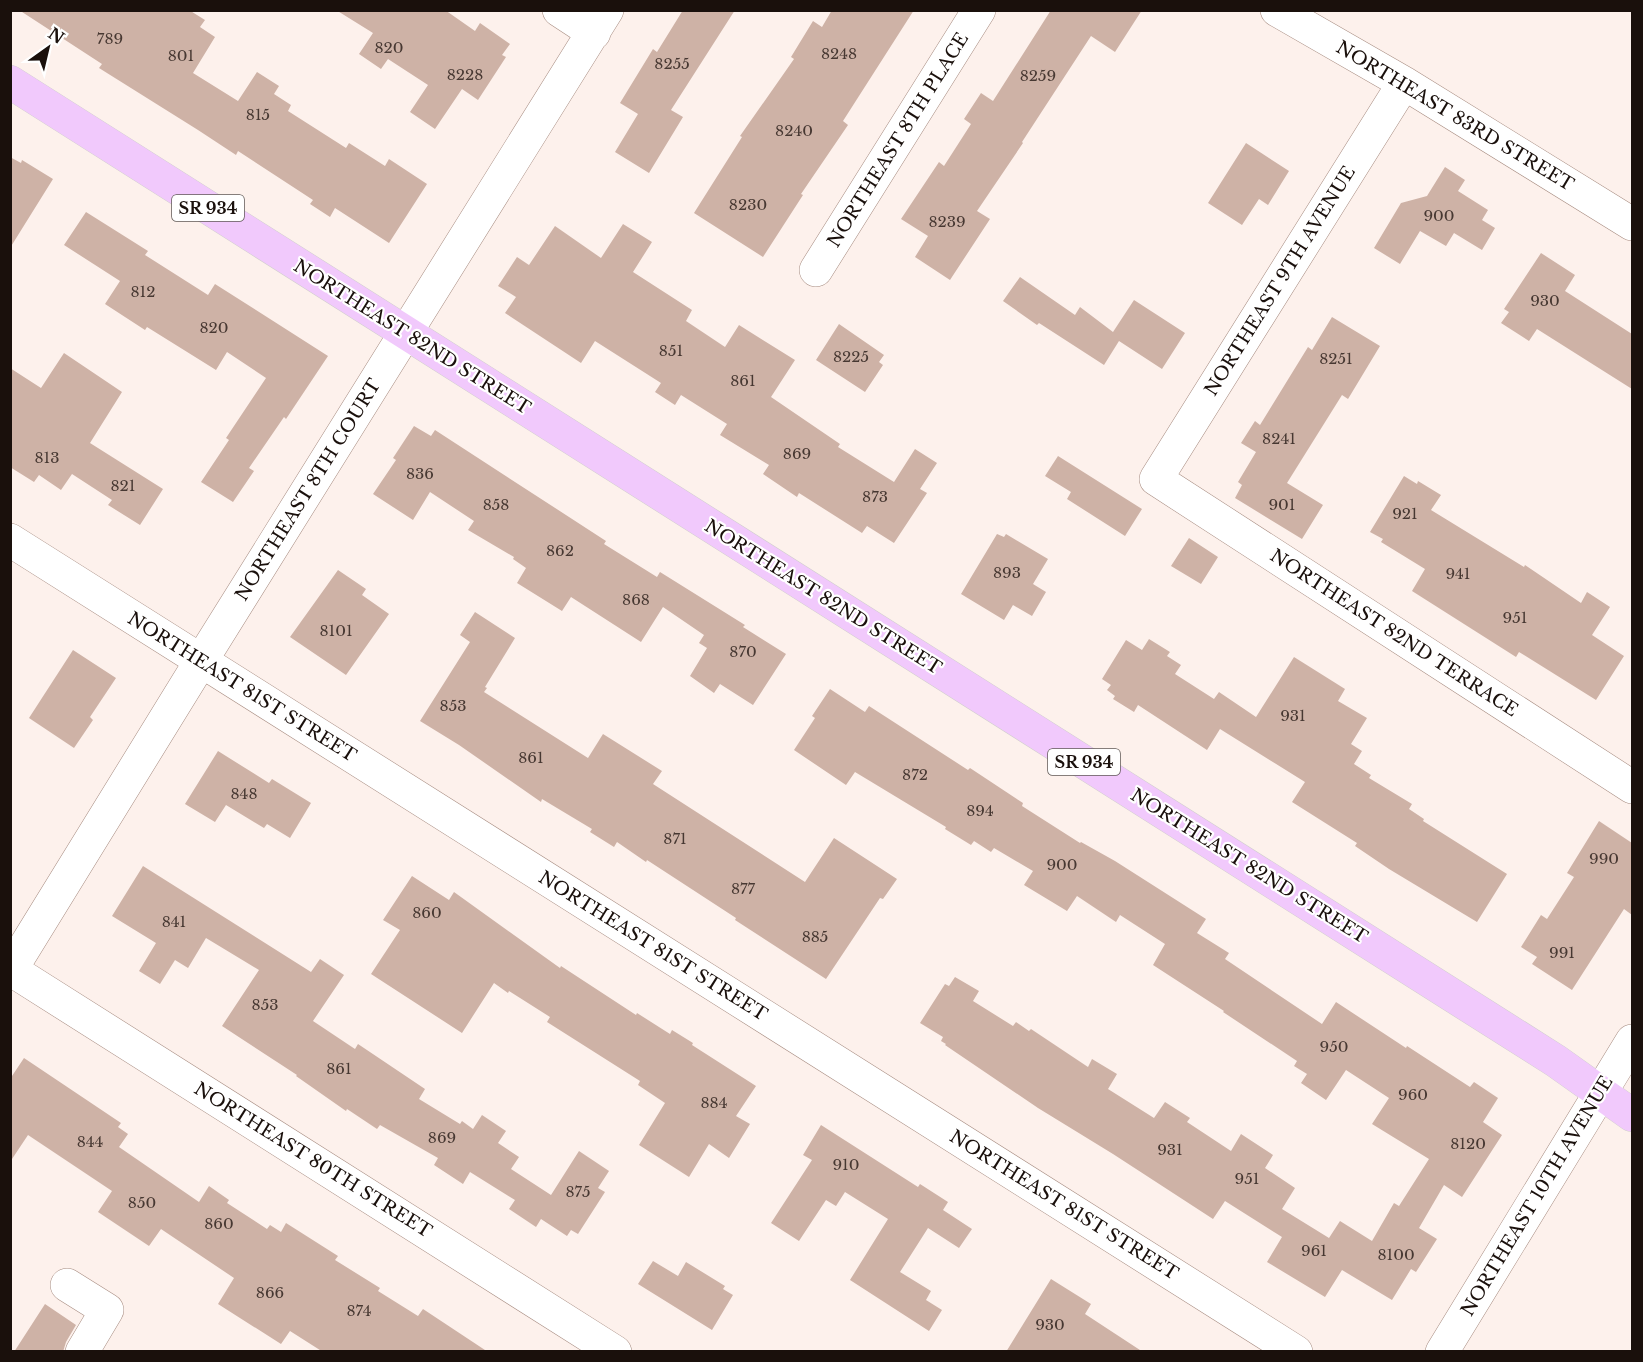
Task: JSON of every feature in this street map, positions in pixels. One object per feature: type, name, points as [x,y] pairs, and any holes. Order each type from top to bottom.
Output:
[{"type":"main road","name":"NORTHEAST 82ND STREET","points":[[10,82],[1526,1042],[1632,1115]]},
{"type":"street","points":[[559,10],[601,22]]},
{"type":"street","name":"NORTHEAST 8TH PLACE","points":[[816,270],[980,10]]},
{"type":"street","name":"NORTHEAST 83RD STREET","points":[[1277,10],[1404,83],[1632,224]]},
{"type":"street","name":"NORTHEAST 8TH COURT","points":[[11,970],[201,661],[601,22]]},
{"type":"street","name":"NORTHEAST 9TH AVENUE","points":[[1156,478],[1404,83]]},
{"type":"street","name":"NORTHEAST 82ND TERRACE","points":[[1156,478],[1632,787]]},
{"type":"street","name":"NORTHEAST 81ST STREET","points":[[10,540],[1296,1352]]},
{"type":"street","name":"NORTHEAST 80TH STREET","points":[[11,970],[615,1352]]},
{"type":"street","name":"NORTHEAST 10TH AVENUE","points":[[1442,1352],[1632,1041]]},
{"type":"street","points":[[67,1285],[107,1310],[82,1352]]},
{"type":"building","points":[[19,10],[189,10],[205,20],[200,27],[215,37],[193,73],[238,101],[257,72],[279,86],[274,94],[291,105],[288,111],[346,148],[349,143],[385,166],[389,159],[427,184],[389,243],[335,208],[330,217],[310,204],[313,200],[238,151],[236,155],[99,68],[102,64]]},
{"type":"building","points":[[336,10],[445,10],[475,31],[480,23],[510,44],[502,55],[506,57],[478,100],[462,89],[435,129],[410,112],[428,85],[388,59],[381,69],[359,54],[373,33]]},
{"type":"building","points":[[683,10],[735,10],[671,110],[683,117],[649,173],[615,152],[638,114],[620,103],[653,49],[657,52]]},
{"type":"building","points":[[832,10],[914,10],[843,121],[848,125],[801,194],[803,195],[763,257],[694,213],[742,137],[740,136],[794,59],[791,57],[813,21],[822,27]]},
{"type":"building","points":[[1051,10],[1142,10],[1115,52],[1091,36],[977,211],[990,219],[950,280],[915,257],[928,236],[901,219],[939,162],[944,166],[971,124],[964,119],[981,93],[993,101]]},
{"type":"building","points":[[1246,143],[1289,171],[1268,205],[1259,199],[1242,225],[1208,203]]},
{"type":"building","points":[[10,157],[21,163],[22,160],[53,179],[10,248]]},
{"type":"building","points":[[1445,167],[1465,180],[1458,191],[1488,210],[1482,220],[1495,228],[1482,250],[1454,233],[1446,246],[1420,231],[1400,264],[1374,248],[1401,203],[1427,196]]},
{"type":"building","points":[[86,212],[148,251],[145,255],[208,295],[215,284],[328,356],[286,419],[284,417],[249,468],[254,471],[233,502],[201,482],[229,440],[226,438],[266,378],[227,352],[216,370],[147,327],[145,330],[105,304],[120,281],[64,245]]},
{"type":"building","points":[[623,224],[652,242],[633,272],[692,310],[686,321],[725,347],[739,325],[795,360],[771,397],[840,444],[838,447],[894,482],[915,449],[937,463],[920,489],[927,493],[894,543],[867,526],[862,533],[799,493],[797,497],[763,474],[769,465],[720,435],[727,424],[681,395],[675,405],[655,392],[661,383],[595,341],[581,363],[505,313],[516,297],[498,286],[517,257],[529,265],[555,226],[601,258]]},
{"type":"building","points":[[1541,253],[1575,275],[1565,291],[1632,334],[1632,389],[1537,329],[1529,341],[1501,323],[1509,312],[1504,309]]},
{"type":"building","points":[[1020,277],[1075,315],[1080,307],[1113,332],[1134,300],[1185,333],[1162,369],[1119,341],[1104,365],[1039,323],[1037,325],[1003,301]]},
{"type":"building","points":[[1332,317],[1380,346],[1348,399],[1342,395],[1287,483],[1323,505],[1302,539],[1235,498],[1242,485],[1238,482],[1256,452],[1241,443],[1255,421],[1260,425],[1308,347],[1312,350]]},
{"type":"building","points":[[839,324],[884,355],[879,362],[883,365],[865,392],[816,360]]},
{"type":"building","points":[[64,353],[122,392],[90,443],[163,489],[140,525],[108,505],[112,500],[72,474],[61,490],[39,475],[34,482],[10,467],[10,368],[41,388]]},
{"type":"building","points":[[414,426],[431,436],[435,430],[606,541],[604,544],[657,577],[660,572],[745,625],[743,627],[786,654],[753,705],[720,684],[714,693],[690,676],[707,648],[699,643],[704,635],[663,607],[641,642],[571,597],[562,611],[517,583],[526,568],[513,559],[514,557],[468,530],[474,521],[430,492],[413,520],[373,494],[396,460],[393,458]]},
{"type":"building","points":[[1058,456],[1142,509],[1125,536],[1067,499],[1071,492],[1045,476]]},
{"type":"building","points":[[1404,476],[1417,484],[1418,481],[1441,495],[1431,510],[1524,567],[1525,565],[1581,603],[1587,592],[1610,607],[1592,635],[1624,656],[1596,700],[1519,652],[1516,657],[1412,591],[1425,569],[1381,542],[1383,539],[1370,532]]},
{"type":"building","points":[[997,534],[1004,537],[1006,534],[1048,559],[1033,584],[1046,592],[1032,616],[1013,605],[1004,620],[961,594]]},
{"type":"building","points":[[1189,538],[1218,557],[1201,584],[1171,566]]},
{"type":"building","points":[[338,570],[366,589],[362,595],[389,614],[346,675],[290,637]]},
{"type":"building","points":[[475,612],[515,638],[484,692],[588,758],[603,734],[662,771],[653,784],[805,882],[834,838],[897,879],[883,899],[880,898],[826,979],[647,860],[646,862],[617,842],[614,847],[590,832],[592,829],[542,799],[541,802],[420,721],[470,642],[460,635]]},
{"type":"building","points":[[1149,639],[1170,652],[1167,656],[1181,665],[1175,674],[1214,699],[1219,692],[1256,717],[1294,657],[1345,689],[1338,701],[1367,718],[1351,744],[1362,751],[1354,764],[1371,775],[1369,778],[1412,804],[1409,809],[1424,819],[1423,821],[1507,874],[1477,922],[1389,869],[1355,846],[1357,843],[1292,802],[1305,782],[1220,729],[1207,750],[1138,705],[1134,712],[1113,699],[1115,696],[1107,690],[1111,685],[1102,679],[1126,640],[1142,650]]},
{"type":"building","points":[[73,650],[116,678],[90,717],[93,720],[74,748],[29,718]]},
{"type":"building","points":[[830,689],[865,712],[869,706],[968,770],[970,768],[1023,803],[1022,806],[1080,843],[1115,861],[1206,919],[1197,933],[1229,953],[1225,959],[1322,1024],[1336,1002],[1470,1087],[1474,1082],[1498,1098],[1483,1122],[1502,1135],[1462,1197],[1444,1185],[1419,1228],[1437,1239],[1416,1272],[1411,1269],[1392,1300],[1342,1270],[1325,1297],[1267,1262],[1282,1237],[1225,1201],[1213,1219],[1038,1108],[945,1045],[941,1041],[943,1037],[920,1023],[945,984],[949,986],[955,977],[979,991],[973,1001],[1013,1026],[1016,1022],[1029,1031],[1031,1029],[1088,1067],[1092,1059],[1117,1074],[1108,1089],[1154,1118],[1165,1102],[1190,1118],[1187,1122],[1231,1151],[1241,1134],[1273,1155],[1265,1168],[1295,1188],[1282,1209],[1329,1238],[1340,1221],[1372,1241],[1394,1203],[1399,1206],[1429,1159],[1372,1124],[1389,1098],[1346,1070],[1326,1100],[1301,1083],[1307,1074],[1294,1066],[1297,1061],[1153,965],[1165,944],[1120,915],[1116,922],[1077,896],[1067,911],[1024,885],[1033,871],[994,848],[991,852],[974,841],[971,845],[945,829],[946,827],[855,772],[846,785],[794,750],[815,718],[812,716]]},
{"type":"building","points":[[218,751],[269,783],[272,779],[311,803],[290,838],[267,824],[264,828],[226,805],[215,822],[185,804]]},
{"type":"building","points":[[1599,821],[1632,843],[1632,915],[1624,909],[1572,990],[1532,964],[1537,957],[1521,947],[1541,915],[1547,919],[1574,877],[1567,873]]},
{"type":"building","points":[[143,866],[311,972],[320,959],[344,975],[313,1021],[355,1049],[358,1044],[425,1089],[419,1099],[460,1124],[462,1121],[473,1129],[482,1115],[506,1131],[498,1143],[519,1157],[511,1169],[551,1195],[579,1151],[609,1171],[598,1188],[605,1192],[578,1234],[571,1230],[567,1236],[541,1219],[536,1227],[509,1209],[515,1200],[470,1172],[463,1184],[434,1165],[438,1158],[380,1125],[377,1129],[347,1109],[346,1111],[297,1075],[222,1026],[259,970],[206,938],[188,968],[175,960],[160,984],[139,971],[156,943],[112,916]]},
{"type":"building","points":[[412,876],[449,900],[454,892],[560,968],[561,966],[636,1015],[637,1013],[670,1034],[672,1030],[756,1086],[736,1116],[750,1124],[729,1158],[709,1144],[689,1177],[639,1145],[665,1103],[638,1085],[640,1081],[547,1022],[550,1017],[494,983],[462,1033],[371,974],[400,930],[383,920]]},
{"type":"building","points":[[24,1058],[121,1123],[118,1127],[128,1134],[119,1147],[199,1202],[209,1186],[229,1200],[227,1203],[267,1229],[270,1225],[281,1232],[286,1223],[338,1256],[335,1260],[380,1288],[378,1291],[418,1316],[423,1309],[488,1352],[323,1352],[290,1331],[281,1344],[218,1304],[234,1278],[161,1229],[149,1246],[98,1212],[112,1191],[28,1135],[10,1162],[10,1079]]},
{"type":"building","points":[[821,1125],[918,1187],[920,1184],[948,1202],[943,1210],[972,1229],[959,1248],[928,1228],[900,1272],[931,1291],[926,1300],[942,1310],[929,1331],[850,1280],[888,1219],[845,1192],[836,1206],[826,1200],[799,1241],[771,1223],[812,1160],[803,1155]]},
{"type":"building","points":[[653,1261],[678,1276],[686,1262],[725,1286],[723,1289],[733,1295],[712,1330],[638,1284]]},
{"type":"building","points":[[1051,1279],[1091,1304],[1085,1314],[1143,1352],[1006,1352]]},
{"type":"building","points":[[45,1304],[76,1325],[63,1352],[14,1352]]}]
